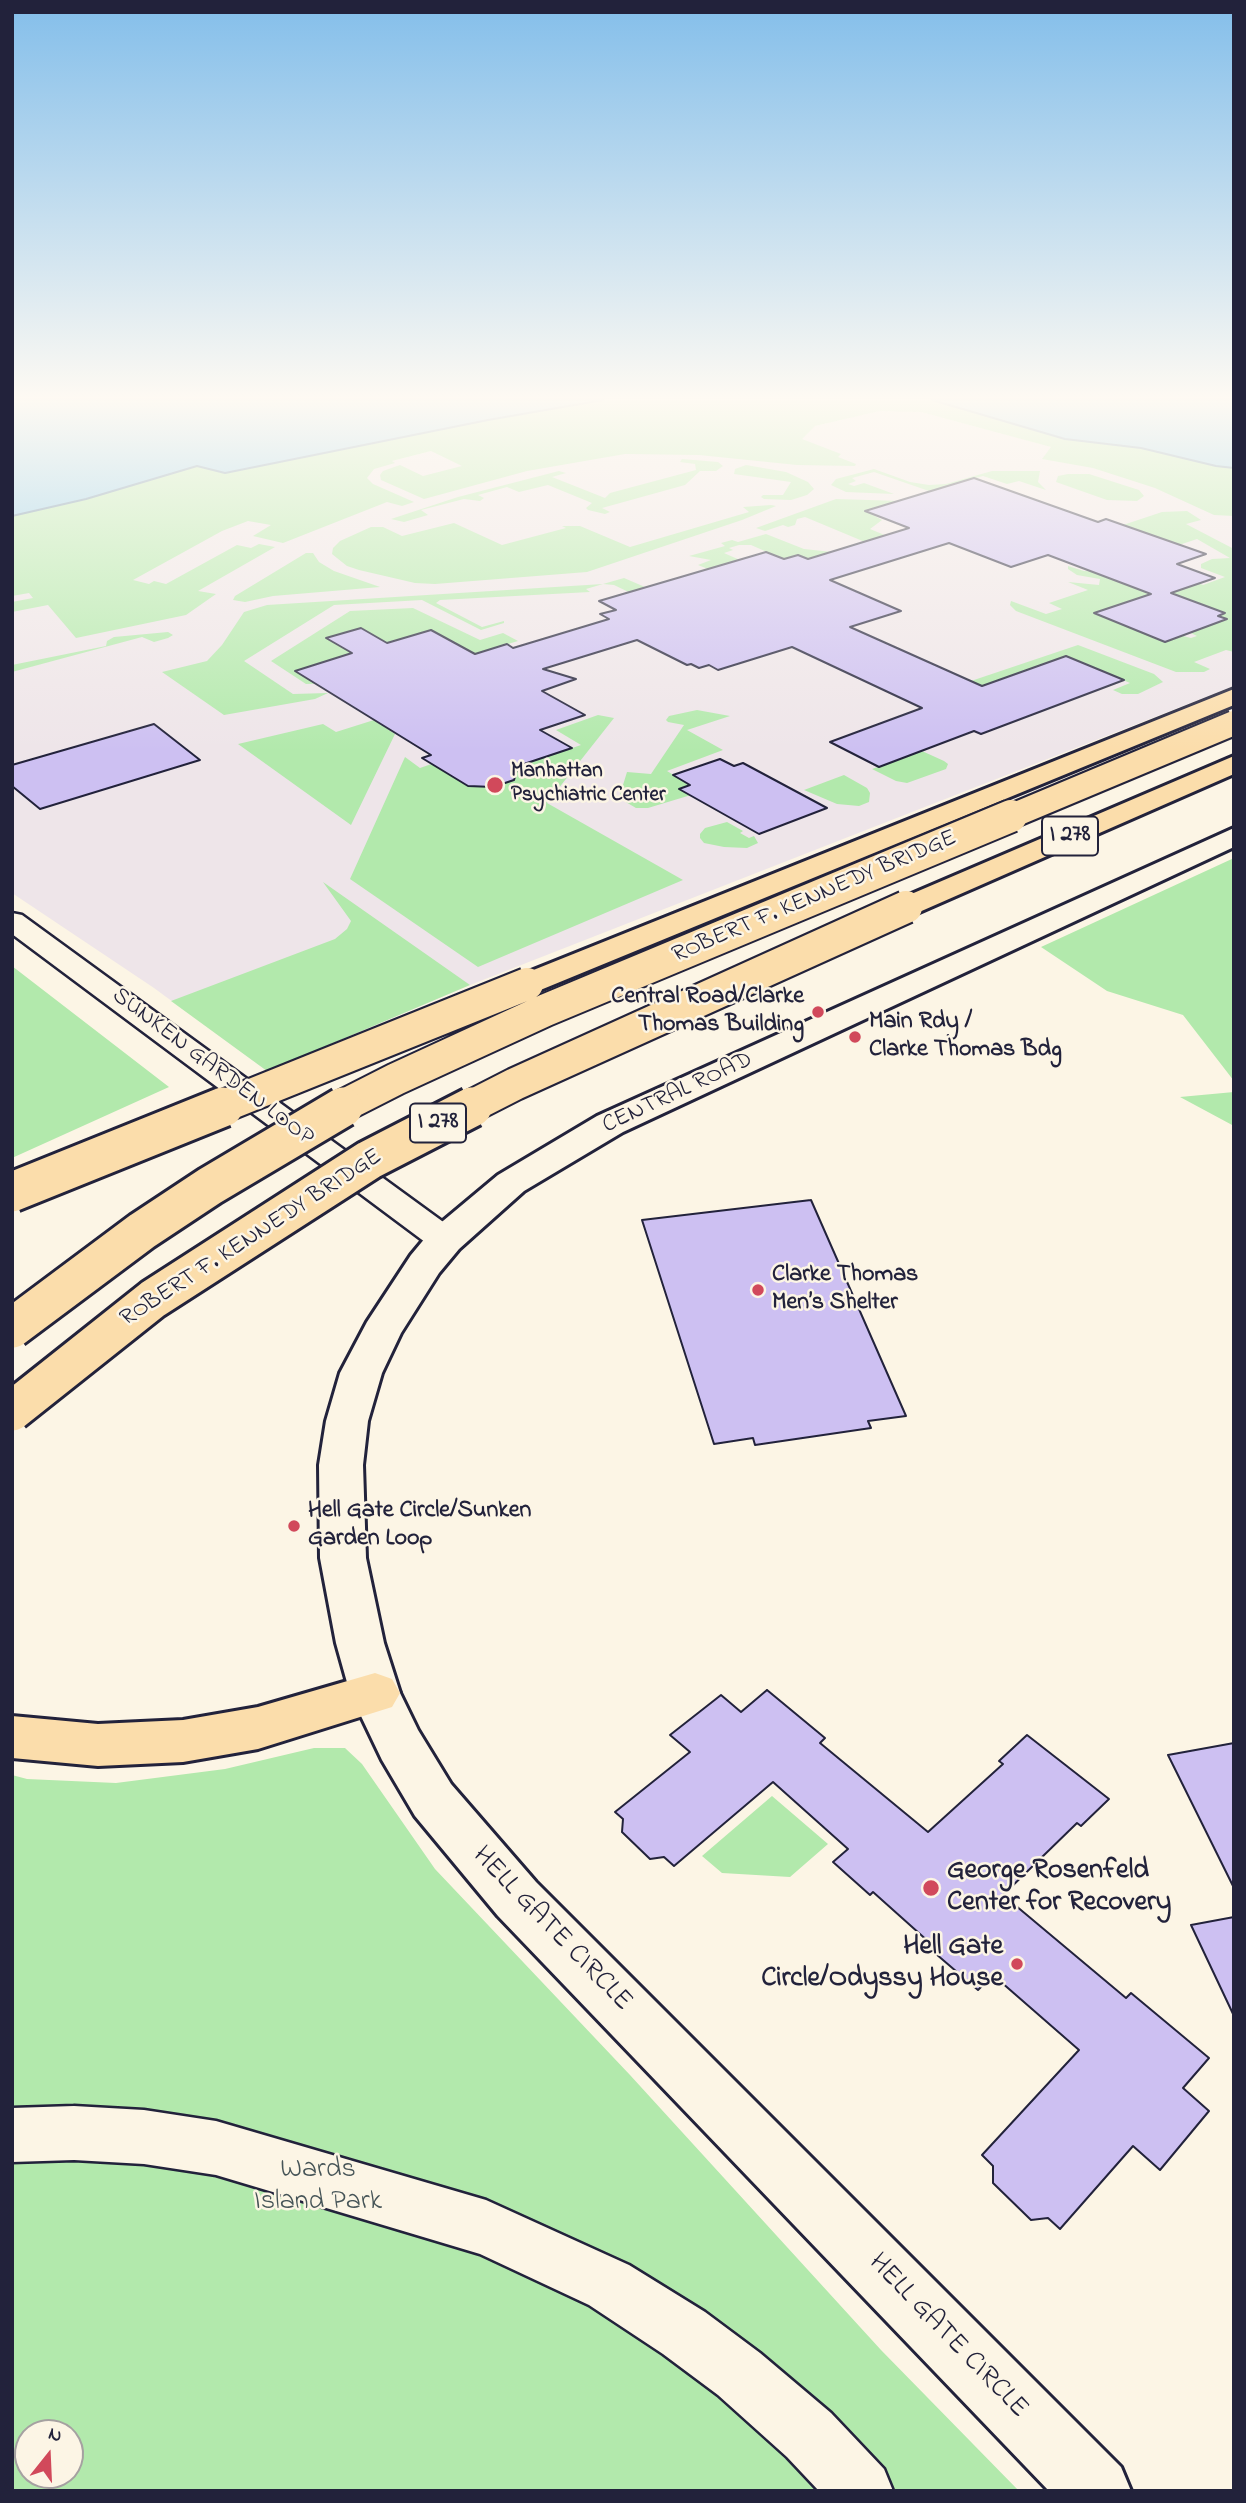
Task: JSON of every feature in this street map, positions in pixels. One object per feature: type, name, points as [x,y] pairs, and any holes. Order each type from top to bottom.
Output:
[{"type":"highway","points":[[12,1192],[1234,696]]},
{"type":"highway","name":"ROBERT F. KENNEDY BRIDGE","points":[[12,1328],[132,1239],[211,1186],[271,1148],[396,1079],[546,1010],[1234,723]]},
{"type":"highway","name":"ROBERT F. KENNEDY BRIDGE","points":[[12,1410],[80,1354],[225,1251],[369,1160],[446,1118],[894,912],[1234,764]]},
{"type":"highway","points":[[12,1737],[97,1745],[183,1741],[258,1728],[375,1693]]},
{"type":"street","name":"CENTRAL ROAD","points":[[445,1240],[511,1183],[610,1124],[1234,836]]},
{"type":"street","name":"SUNKEN GARDEN LOOP","points":[[12,921],[445,1240]]},
{"type":"street","name":"HELL GATE CIRCLE","points":[[445,1240],[418,1274],[381,1332],[361,1373],[344,1443],[340,1510],[343,1558],[360,1643],[375,1693],[400,1745],[433,1800],[517,1899],[1097,2491]]},
{"type":"street","points":[[12,2135],[121,2135],[216,2148],[486,2228],[609,2285],[684,2333],[739,2374],[809,2435],[862,2491]]},
{"type":"shaded area","name":"Manhattan Psychiatric Center","points":[[173,517],[1234,517],[1234,686],[470,985],[267,1071],[154,988],[12,893],[12,558]]},
{"type":"green space","points":[[12,517],[349,517],[283,543],[253,536],[271,525],[248,521],[222,531],[133,580],[166,584],[237,545],[251,548],[259,544],[275,547],[198,591],[216,594],[186,615],[76,638],[48,605],[12,612],[12,602],[33,598],[29,593],[12,596]]},
{"type":"green space","points":[[398,517],[422,517],[404,522],[391,519]]},
{"type":"green space","points":[[733,517],[750,517],[587,572],[435,584],[415,583],[347,566],[332,554],[333,548],[340,541],[371,527],[383,527],[402,536],[454,523],[502,545],[566,528],[562,526],[580,526],[630,547]]},
{"type":"green space","points":[[787,517],[876,517],[882,520],[870,529],[887,536],[865,542],[805,517],[797,519],[795,525],[788,527],[783,525],[765,531],[756,528]]},
{"type":"green space","points":[[1148,517],[1196,517],[1201,520],[1186,524],[1234,549],[1234,652],[1226,650],[1194,662],[1210,669],[1204,672],[1176,672],[1016,611],[1010,605],[1011,601],[1046,614],[1062,609],[1049,603],[1088,590],[1068,582],[1099,585],[1100,579],[1077,575],[1068,569],[1068,566],[1084,571],[1173,574],[1203,585],[1225,577],[1201,568],[1201,564],[1212,559],[1230,558],[1197,539],[1176,546],[1123,525]],"holes":[[[1095,613],[1224,613],[1218,616],[1226,619],[1191,633],[1197,636],[1183,636],[1165,642]]]},
{"type":"green space","points":[[766,534],[804,549],[832,552],[806,569],[751,545],[739,545],[724,553],[778,577],[708,569],[698,565],[711,560],[689,556],[725,546],[721,543],[732,540],[738,542]]},
{"type":"green space","points":[[306,553],[313,553],[319,562],[334,571],[380,587],[273,596],[245,602],[233,600],[235,596]]},
{"type":"green space","points":[[624,578],[645,587],[661,583],[668,611],[614,585],[603,584]]},
{"type":"green space","points":[[603,584],[586,589],[590,592],[440,600],[436,603],[482,627],[504,621],[481,630],[422,600],[334,605],[244,661],[293,694],[328,693],[315,699],[224,715],[162,672],[207,661],[222,645],[244,612],[267,605]]},
{"type":"green space","points":[[413,608],[480,640],[503,633],[518,641],[481,652],[452,669],[432,630],[387,643],[361,628],[327,638],[352,653],[323,662],[344,683],[306,684],[271,661],[350,611]]},
{"type":"green space","points":[[168,632],[173,635],[154,642],[142,637],[12,672],[12,665],[106,646],[107,641],[114,637]]},
{"type":"green space","points":[[1078,645],[1154,674],[1163,682],[1138,694],[1122,694],[1113,690],[1130,683],[1066,656],[982,686],[971,681]]},
{"type":"green space","points":[[697,710],[730,716],[687,730],[723,750],[667,771],[690,785],[680,789],[691,795],[648,808],[636,808],[619,798],[627,772],[651,774],[684,725],[668,722],[666,720],[669,716]]},
{"type":"green space","points":[[598,715],[614,718],[547,803],[683,880],[478,967],[350,879],[405,757],[420,768],[443,760],[532,762],[581,745],[556,730]]},
{"type":"green space","points":[[374,720],[395,734],[351,825],[238,744],[323,724],[336,732]]},
{"type":"green space","points":[[922,751],[948,764],[946,769],[907,783],[896,781],[872,769]]},
{"type":"green space","points":[[844,775],[867,788],[870,793],[869,802],[859,806],[837,804],[804,790]]},
{"type":"green space","points":[[727,822],[743,831],[740,833],[749,838],[754,836],[758,843],[747,848],[724,847],[704,843],[700,838],[705,828]]},
{"type":"green space","points":[[1234,858],[1234,1081],[1183,1015],[1107,991],[1041,947]]},
{"type":"green space","points":[[323,882],[470,985],[267,1071],[171,1001],[335,939],[347,929],[351,921]]},
{"type":"green space","points":[[12,966],[169,1087],[12,1158]]},
{"type":"green space","points":[[1234,1092],[1234,1126],[1180,1097]]},
{"type":"green space","name":"Wards Island Park","points":[[314,1748],[345,1748],[362,1764],[435,1869],[630,2075],[881,2350],[1019,2491],[12,2491],[12,1775],[27,1779],[116,1783],[225,1769]]},
{"type":"green space","points":[[772,1796],[828,1844],[790,1877],[722,1873],[702,1856]]},
{"type":"building","points":[[880,517],[1083,517],[1098,522],[1106,519],[1206,554],[1177,564],[1215,578],[1171,593],[1225,613],[1218,616],[1227,619],[1165,642],[1094,613],[1151,594],[1048,555],[1011,567],[949,543],[830,580],[901,611],[850,627],[982,686],[1066,656],[1124,680],[981,734],[974,731],[879,767],[830,742],[922,708],[792,647],[718,670],[709,665],[699,668],[687,665],[637,640],[543,669],[576,679],[542,691],[585,715],[540,730],[572,748],[518,766],[514,780],[493,787],[468,786],[422,758],[431,755],[295,671],[352,653],[326,638],[361,628],[387,643],[431,630],[475,654],[507,644],[513,648],[609,619],[600,614],[616,610],[599,601],[766,552],[784,559],[798,555],[808,559],[909,528]]},
{"type":"building","points":[[154,724],[200,760],[40,809],[12,786],[12,765]]},
{"type":"building","points":[[720,759],[734,766],[743,763],[827,808],[759,834],[679,789],[690,785],[673,775]]},
{"type":"building","name":"Clarke Thomas Men’s Shelter","points":[[811,1200],[906,1416],[868,1421],[871,1428],[755,1445],[753,1438],[714,1444],[642,1220]]},
{"type":"building","name":"Hell Gate Circle/Odyssy House","points":[[767,1690],[825,1738],[820,1743],[928,1832],[1003,1764],[999,1761],[1027,1735],[1109,1799],[1081,1826],[1077,1823],[1003,1895],[1126,1998],[1131,1993],[1209,2058],[1183,2088],[1209,2111],[1160,2170],[1133,2146],[1060,2229],[1048,2218],[1031,2220],[993,2183],[993,2166],[982,2155],[1079,2050],[993,1975],[978,1990],[936,1954],[939,1951],[873,1892],[870,1895],[833,1862],[848,1849],[773,1782],[674,1866],[664,1857],[650,1859],[622,1832],[623,1819],[615,1812],[690,1752],[670,1735],[721,1695],[741,1712]]},
{"type":"building","points":[[1234,1743],[1234,1888],[1168,1755]]},
{"type":"building","points":[[1234,1917],[1234,2016],[1191,1925]]},
{"type":"place","name":"Manhattan Psychiatric Center","points":[[495,785]]},
{"type":"place","name":"Central Road/Clarke Thomas Building","points":[[818,1012]]},
{"type":"place","name":"Main Rdy / Clarke Thomas Bdg","points":[[855,1037]]},
{"type":"place","name":"Clarke Thomas Men’s Shelter","points":[[758,1290]]},
{"type":"place","name":"Hell Gate Circle/Sunken Garden Loop","points":[[294,1526]]},
{"type":"place","name":"George Rosenfeld Center for Recovery","points":[[931,1888]]},
{"type":"place","name":"Hell Gate Circle/Odyssy House","points":[[1017,1964]]}]
